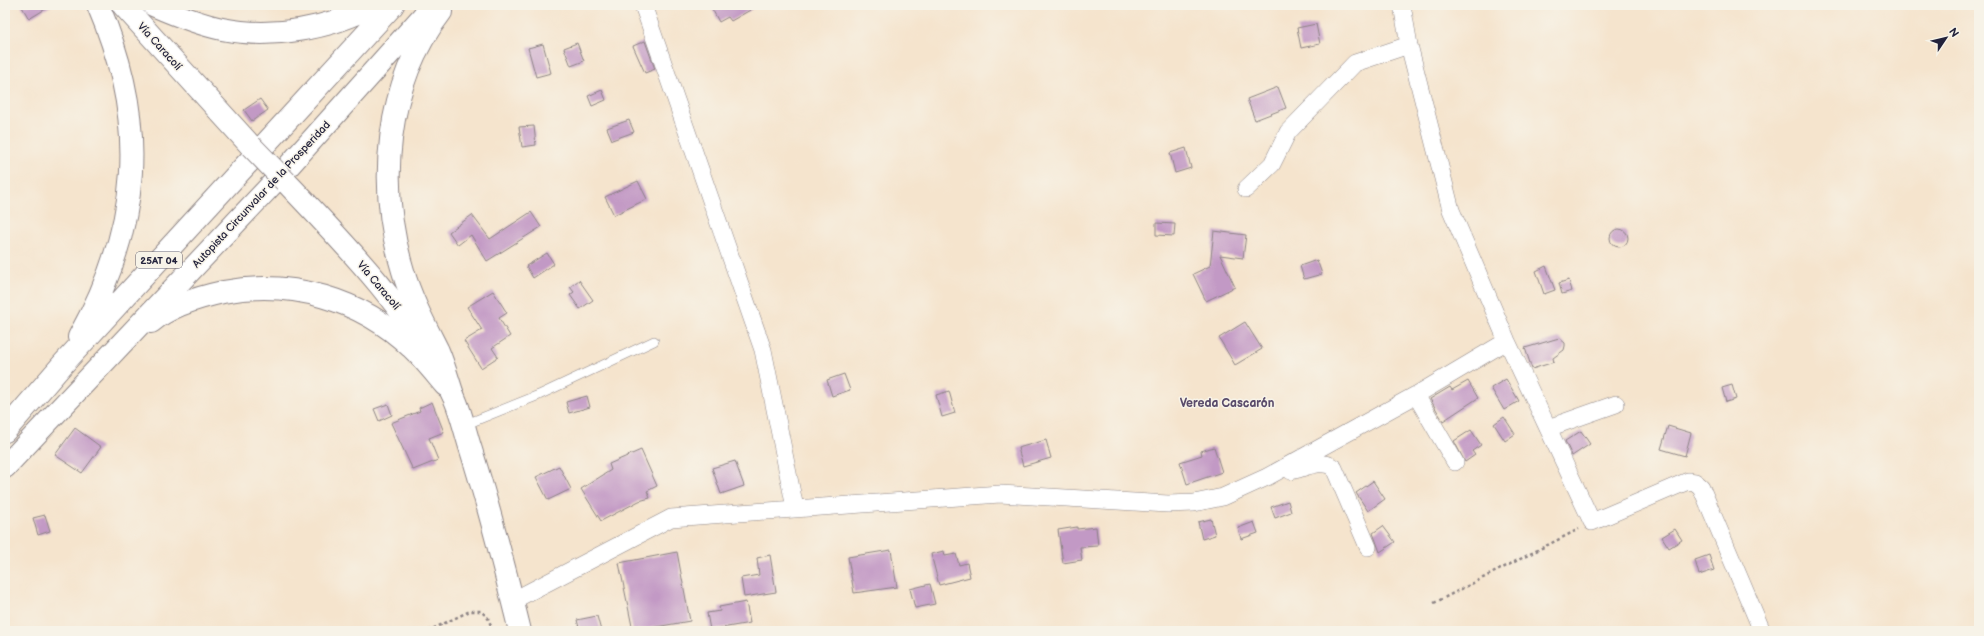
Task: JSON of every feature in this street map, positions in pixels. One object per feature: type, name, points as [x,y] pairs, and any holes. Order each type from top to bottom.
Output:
[{"type":"main road","points":[[5,431],[63,364],[104,285],[116,256],[129,200],[132,168],[129,106],[119,63],[98,5]]},
{"type":"main road","name":"Vía Caracolí","points":[[123,5],[348,249],[406,317],[428,350],[453,394],[486,497],[520,631]]},
{"type":"main road","points":[[153,5],[186,19],[223,29],[262,32],[300,30],[329,23],[374,5]]},
{"type":"main road","name":"25AT 04","points":[[63,364],[393,5]]},
{"type":"main road","name":"Autopista Circunvalar de la Prosperidad","points":[[5,467],[277,178],[433,5]]},
{"type":"main road","points":[[446,5],[434,21],[416,53],[402,89],[393,122],[390,144],[388,195],[393,234],[403,272],[424,324],[439,353],[453,394]]},
{"type":"main road","points":[[109,357],[154,319],[181,305],[203,297],[241,288],[272,287],[302,290],[332,298],[354,307],[387,327],[411,347],[453,394]]},
{"type":"street","points":[[643,5],[763,350],[795,508]]},
{"type":"street","points":[[1402,5],[1409,45],[1451,210],[1507,341],[1592,522],[1688,481],[1695,482],[1701,487],[1762,631]]},
{"type":"street","points":[[1246,189],[1272,164],[1288,132],[1355,63],[1409,45]]},
{"type":"street","points":[[512,601],[671,518],[1000,494],[1168,504],[1194,503],[1223,497],[1267,477],[1416,395],[1507,341]]},
{"type":"street","points":[[1416,395],[1455,462]]},
{"type":"street","points":[[1548,428],[1616,404]]},
{"type":"street","points":[[1267,477],[1321,463],[1328,463],[1334,468],[1368,547]]},
{"type":"lane","points":[[463,425],[539,395],[654,341]]},
{"type":"path","points":[[1434,603],[1592,522]]},
{"type":"path","points":[[428,631],[470,611],[481,611],[488,618],[493,631]]},
{"type":"building","points":[[21,5],[52,5],[29,19]]},
{"type":"building","points":[[710,5],[759,5],[731,21],[728,17],[719,22]]},
{"type":"building","points":[[1316,24],[1320,44],[1301,48],[1297,28]]},
{"type":"building","points":[[645,41],[655,69],[645,73],[633,46]]},
{"type":"building","points":[[577,43],[584,61],[571,66],[564,48]]},
{"type":"building","points":[[543,44],[551,73],[536,77],[528,48]]},
{"type":"building","points":[[1278,87],[1286,108],[1255,120],[1247,99]]},
{"type":"building","points":[[602,90],[606,100],[592,106],[588,96]]},
{"type":"building","points":[[260,99],[268,110],[252,121],[244,110]]},
{"type":"building","points":[[629,120],[634,132],[612,140],[607,128]]},
{"type":"building","points":[[534,126],[536,145],[522,147],[519,127]]},
{"type":"building","points":[[1186,148],[1191,168],[1175,173],[1170,153]]},
{"type":"building","points":[[638,181],[647,199],[614,215],[605,197]]},
{"type":"building","points":[[531,212],[541,227],[487,261],[471,235],[458,245],[449,232],[472,215],[490,239]]},
{"type":"building","points":[[1156,223],[1175,224],[1174,236],[1156,235]]},
{"type":"building","points":[[1619,229],[1625,232],[1628,238],[1625,244],[1619,247],[1613,244],[1610,238],[1613,232]]},
{"type":"building","points":[[1214,231],[1246,235],[1243,258],[1220,255],[1235,287],[1206,301],[1193,274],[1210,266]]},
{"type":"building","points":[[547,253],[554,264],[533,278],[526,266]]},
{"type":"building","points":[[1317,260],[1322,274],[1304,279],[1300,266]]},
{"type":"building","points":[[1546,266],[1555,290],[1544,294],[1536,271]]},
{"type":"building","points":[[579,280],[593,300],[580,309],[570,295],[574,292],[570,287]]},
{"type":"building","points":[[1569,280],[1572,291],[1562,294],[1559,283]]},
{"type":"building","points":[[493,291],[507,313],[499,318],[510,336],[492,348],[498,357],[481,368],[464,341],[482,330],[467,307]]},
{"type":"building","points":[[1245,322],[1262,349],[1235,365],[1219,338]]},
{"type":"building","points":[[1559,338],[1565,343],[1565,346],[1564,350],[1553,358],[1554,362],[1532,369],[1525,348]]},
{"type":"building","points":[[844,374],[850,390],[832,396],[827,380]]},
{"type":"building","points":[[1506,379],[1519,401],[1504,410],[1491,388]]},
{"type":"building","points":[[1468,381],[1478,398],[1443,421],[1430,399],[1450,387],[1452,390]]},
{"type":"building","points":[[1732,385],[1736,399],[1726,402],[1722,388]]},
{"type":"building","points":[[949,391],[955,413],[942,417],[936,395]]},
{"type":"building","points":[[587,396],[590,407],[569,413],[566,402]]},
{"type":"building","points":[[432,402],[444,432],[429,438],[438,460],[413,470],[391,423],[420,411],[419,408]]},
{"type":"building","points":[[388,404],[392,415],[379,421],[374,409]]},
{"type":"building","points":[[1504,417],[1515,434],[1505,441],[1494,424]]},
{"type":"building","points":[[1668,426],[1691,433],[1685,456],[1661,449]]},
{"type":"building","points":[[75,428],[101,447],[82,473],[55,455]]},
{"type":"building","points":[[1471,430],[1481,445],[1472,451],[1475,455],[1465,462],[1454,441]]},
{"type":"building","points":[[1581,431],[1590,444],[1572,456],[1565,441]]},
{"type":"building","points":[[1046,440],[1051,458],[1023,466],[1018,448]]},
{"type":"building","points":[[1214,447],[1222,472],[1187,484],[1180,462],[1202,455],[1201,451]]},
{"type":"building","points":[[641,450],[657,486],[647,491],[650,498],[639,501],[601,521],[581,489],[611,470],[609,464]]},
{"type":"building","points":[[735,461],[744,486],[721,494],[712,468]]},
{"type":"building","points":[[559,466],[571,489],[548,500],[536,477]]},
{"type":"building","points":[[1373,481],[1385,499],[1368,511],[1356,493]]},
{"type":"building","points":[[1288,501],[1291,512],[1275,518],[1271,507]]},
{"type":"building","points":[[45,515],[50,531],[38,535],[33,518]]},
{"type":"building","points":[[1211,519],[1215,535],[1202,539],[1198,522]]},
{"type":"building","points":[[1254,522],[1258,533],[1241,539],[1238,528]]},
{"type":"building","points":[[1383,526],[1395,542],[1380,552],[1373,533]]},
{"type":"building","points":[[1077,527],[1077,529],[1096,527],[1098,546],[1080,547],[1082,560],[1063,563],[1058,530]]},
{"type":"building","points":[[1675,529],[1682,540],[1669,548],[1662,537]]},
{"type":"building","points":[[891,550],[897,587],[854,593],[848,557]]},
{"type":"building","points":[[944,551],[945,556],[956,554],[959,565],[967,563],[970,577],[939,585],[931,554]]},
{"type":"building","points":[[677,552],[690,621],[633,631],[619,563]]},
{"type":"building","points":[[770,555],[776,592],[744,597],[741,578],[759,575],[757,558]]},
{"type":"building","points":[[1709,555],[1714,570],[1699,575],[1695,560]]},
{"type":"building","points":[[930,584],[935,604],[915,608],[910,589]]},
{"type":"building","points":[[746,602],[750,623],[710,630],[707,613],[720,611],[719,607]]},
{"type":"building","points":[[597,616],[601,631],[580,631],[577,620]]},
{"type":"district","name":"Vereda Cascarón","points":[[1227,403]]}]
